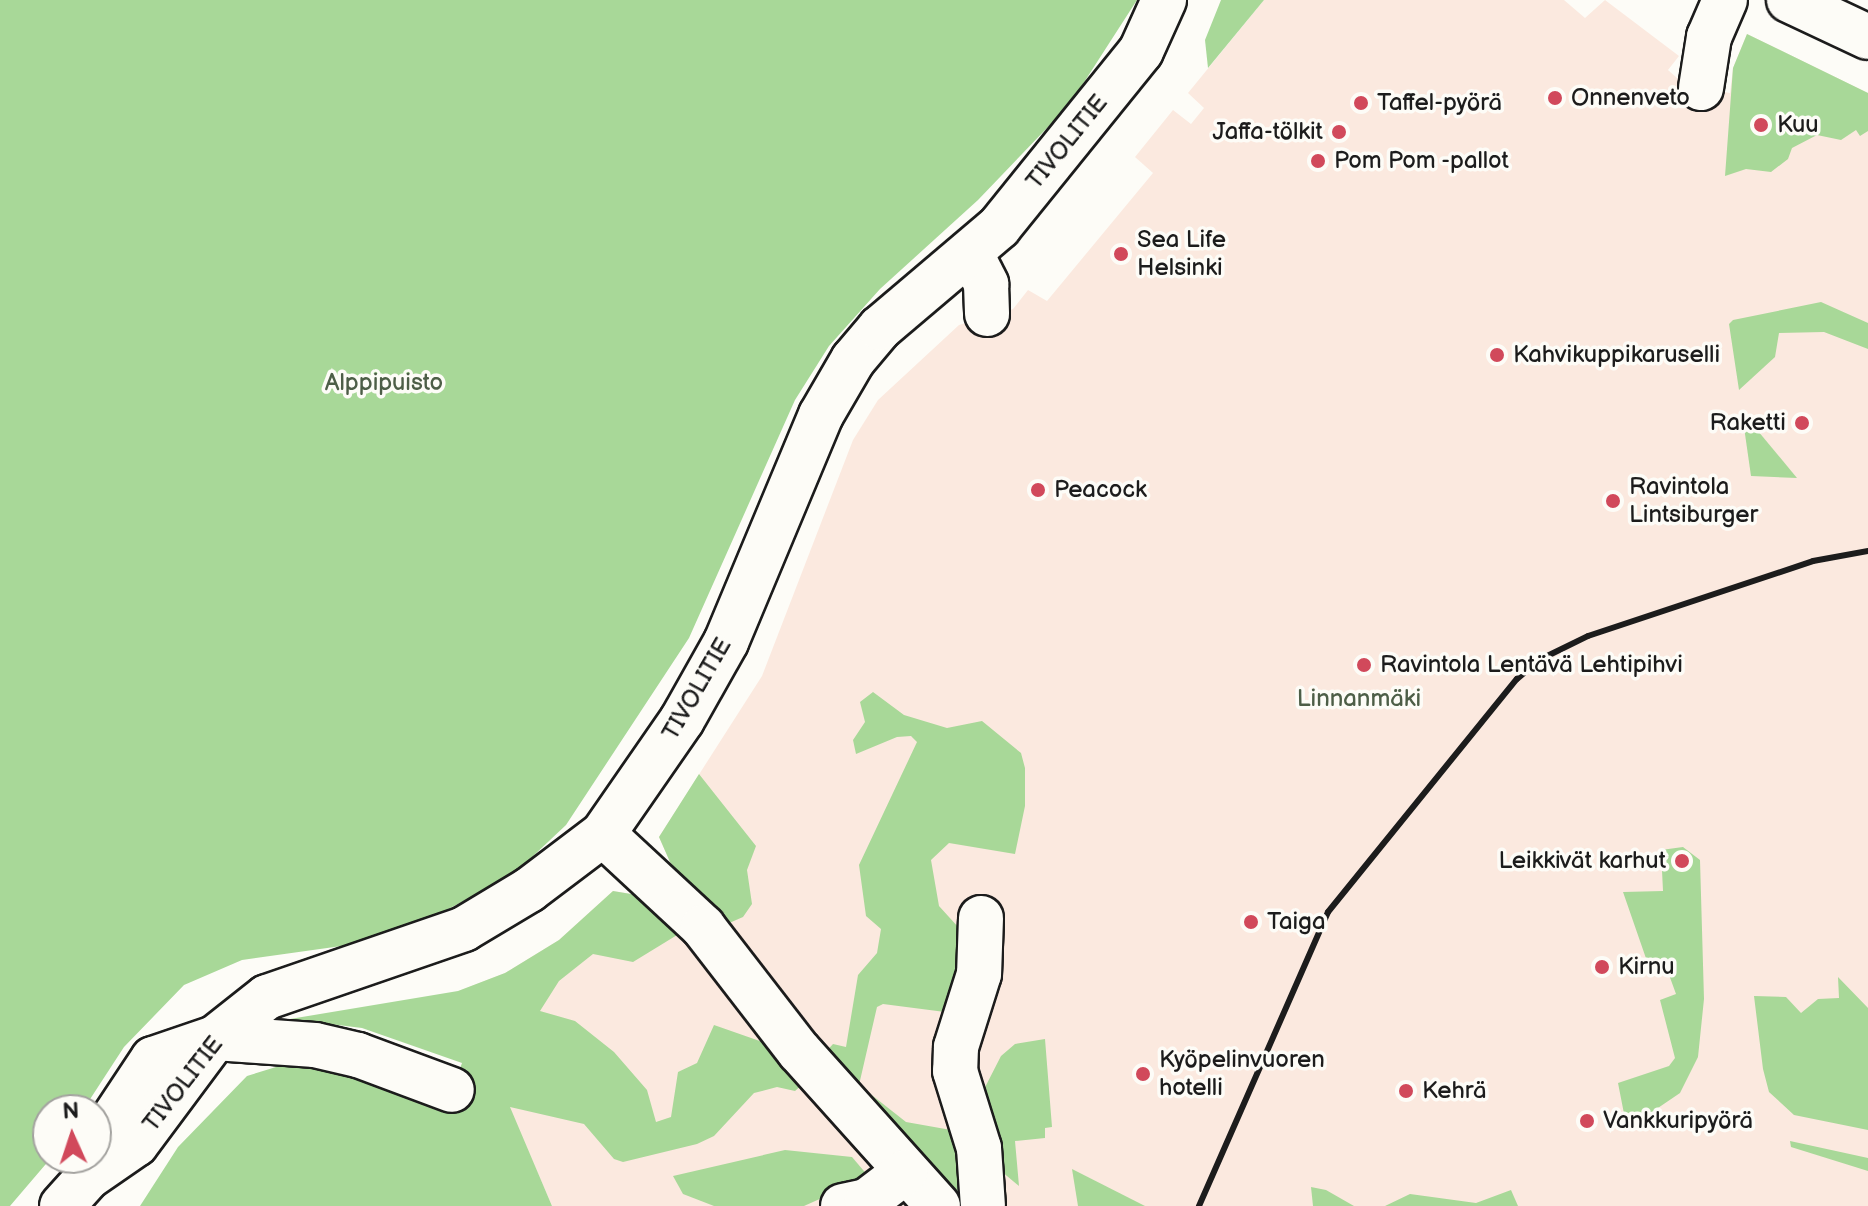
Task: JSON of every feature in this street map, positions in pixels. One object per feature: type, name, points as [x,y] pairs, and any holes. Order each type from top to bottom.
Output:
[{"type":"street","name":"TIVOLITIE","points":[[112,1157],[136,1144],[215,1038],[267,997],[464,929],[529,890],[603,834],[682,720],[726,642],[821,415],[853,360],[880,328],[971,254],[999,227],[1141,51],[1164,0]]},
{"type":"street","points":[[1701,88],[1709,37],[1725,0]]},
{"type":"street","points":[[1789,0],[1868,37]]},
{"type":"street","points":[[971,254],[986,284],[987,314]]},
{"type":"street","points":[[603,834],[703,927],[799,1051],[938,1206]]},
{"type":"street","points":[[981,918],[979,974],[956,1047],[955,1071],[979,1148],[983,1206]]},
{"type":"street","points":[[215,1038],[344,1051],[452,1090]]},
{"type":"street","points":[[843,1206],[867,1201],[905,1172]]},
{"type":"shaded area","name":"Linnanmäki","points":[[1264,0],[1564,0],[1585,18],[1605,0],[1679,56],[1668,70],[1686,86],[1730,93],[1733,68],[1747,34],[1868,93],[1868,1206],[552,1206],[459,991],[505,973],[559,940],[613,891],[644,896],[670,862],[659,837],[762,676],[853,440],[878,400],[959,325],[1013,309],[1028,290],[1047,301],[1153,173],[1135,157],[1173,110],[1191,124],[1204,108],[1188,93]]},
{"type":"green space","name":"Alppipuisto","points":[[0,0],[1137,0],[1070,104],[978,200],[880,289],[829,346],[795,400],[689,638],[566,825],[514,874],[422,923],[370,942],[242,960],[184,985],[124,1047],[93,1094],[32,1094],[32,1174],[37,1174],[10,1206],[0,1206]]},
{"type":"green space","points":[[1221,0],[1264,0],[1208,68],[1205,40]]},
{"type":"green space","points":[[1747,34],[1868,93],[1868,131],[1860,136],[1856,130],[1841,140],[1817,135],[1792,148],[1788,159],[1771,172],[1746,169],[1725,176],[1733,68]]},
{"type":"green space","points":[[1821,302],[1868,323],[1868,349],[1824,332],[1779,333],[1775,357],[1739,390],[1729,324],[1733,320]]},
{"type":"green space","points":[[1748,419],[1797,478],[1751,476],[1743,420]]},
{"type":"green space","points":[[873,692],[904,715],[947,728],[982,721],[1021,753],[1025,768],[1025,806],[1015,854],[949,843],[931,860],[939,906],[959,928],[958,980],[945,1012],[883,1004],[877,1007],[859,1085],[906,1122],[951,1130],[968,1171],[964,1193],[957,1198],[823,1055],[833,1044],[846,1047],[858,975],[877,953],[881,929],[866,916],[859,865],[917,742],[911,736],[897,737],[856,754],[853,740],[865,722],[860,702]]},
{"type":"green space","points":[[699,774],[756,846],[747,870],[752,904],[743,917],[720,927],[670,862],[659,837]]},
{"type":"green space","points":[[1683,847],[1700,860],[1704,999],[1698,1057],[1680,1093],[1627,1129],[1618,1083],[1669,1066],[1675,1058],[1660,1000],[1676,994],[1664,961],[1649,967],[1623,892],[1663,891],[1661,850]]},
{"type":"green space","points":[[613,891],[643,896],[682,932],[633,962],[593,954],[559,981],[540,1011],[575,1021],[614,1052],[647,1090],[656,1122],[671,1117],[678,1072],[697,1063],[714,1025],[774,1046],[803,1084],[795,1091],[777,1087],[754,1093],[714,1136],[697,1144],[623,1162],[614,1159],[584,1124],[510,1107],[552,1206],[140,1206],[178,1147],[247,1076],[276,1067],[318,1067],[345,1073],[444,1113],[462,1063],[362,1028],[290,1019],[458,991],[505,973],[559,940]]},
{"type":"green space","points":[[1838,977],[1868,1008],[1868,1130],[1794,1115],[1769,1092],[1763,1069],[1754,996],[1786,997],[1801,1013],[1818,999],[1839,998]]},
{"type":"green space","points":[[1045,1039],[1052,1127],[1045,1128],[1045,1138],[1015,1141],[1019,1186],[1001,1171],[978,1101],[1001,1056],[1015,1044]]},
{"type":"green space","points":[[1790,1141],[1868,1158],[1868,1171],[1791,1147]]},
{"type":"green space","points":[[785,1150],[852,1157],[869,1177],[804,1206],[714,1206],[683,1194],[673,1176]]},
{"type":"green space","points":[[1072,1169],[1145,1206],[1078,1206]]},
{"type":"green space","points":[[1311,1187],[1326,1190],[1354,1206],[1313,1206]]},
{"type":"green space","points":[[1511,1190],[1518,1206],[1385,1206],[1410,1194],[1476,1203]]},
{"type":"railway","points":[[1199,1206],[1328,912],[1517,679],[1541,659],[1588,636],[1813,561],[1868,551]]},
{"type":"place","name":"Onnenveto","points":[[1555,98]]},
{"type":"place","name":"Taffel-pyörä","points":[[1361,103]]},
{"type":"place","name":"Kuu","points":[[1761,125]]},
{"type":"place","name":"Jaffa-tölkit","points":[[1339,132]]},
{"type":"place","name":"Pom Pom -pallot","points":[[1318,161]]},
{"type":"place","name":"Sea Life Helsinki","points":[[1121,254]]},
{"type":"place","name":"Kahvikuppikaruselli","points":[[1497,355]]},
{"type":"place","name":"Raketti","points":[[1802,423]]},
{"type":"place","name":"Peacock","points":[[1038,490]]},
{"type":"place","name":"Ravintola Lintsiburger","points":[[1613,501]]},
{"type":"place","name":"Ravintola Lentävä Lehtipihvi","points":[[1364,665]]},
{"type":"place","name":"Leikkivät karhut","points":[[1682,861]]},
{"type":"place","name":"Taiga","points":[[1251,922]]},
{"type":"place","name":"Kirnu","points":[[1602,967]]},
{"type":"place","name":"Kyöpelinvuoren hotelli","points":[[1143,1074]]},
{"type":"place","name":"Kehrä","points":[[1406,1091]]},
{"type":"place","name":"Vankkuripyörä","points":[[1587,1121]]}]
